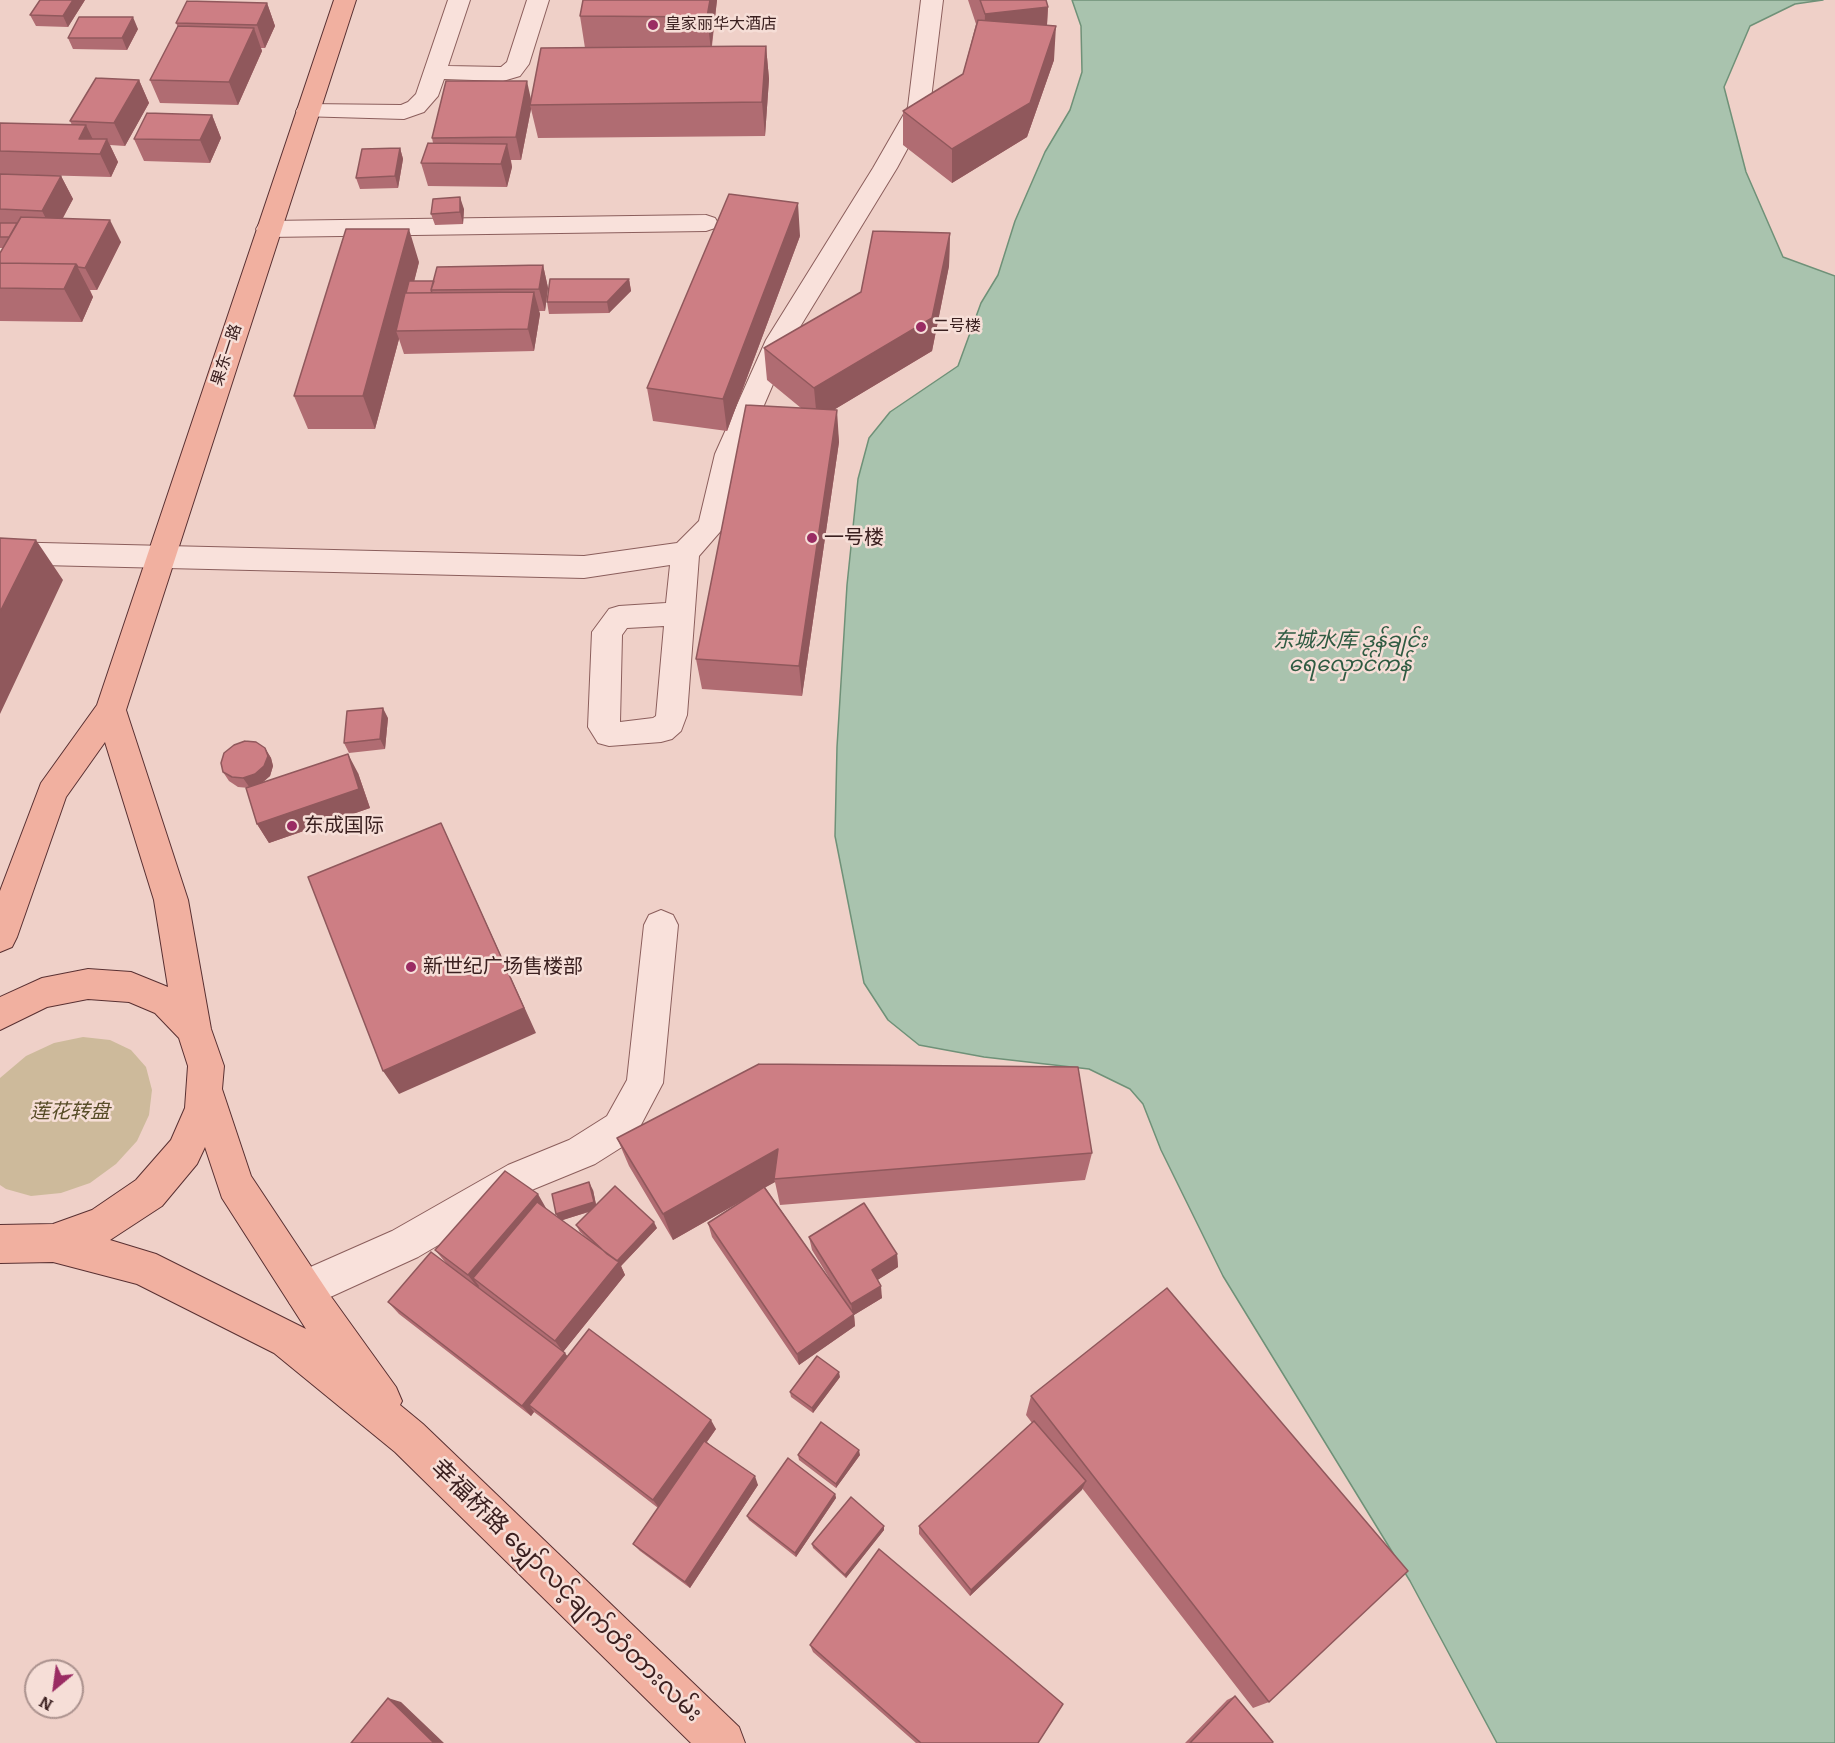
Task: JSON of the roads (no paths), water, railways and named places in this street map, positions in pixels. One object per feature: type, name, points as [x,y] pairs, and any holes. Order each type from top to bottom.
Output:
[{"type":"main road","name":"果东一路","points":[[0,937],[52,792],[111,710],[345,0]]},
{"type":"main road","points":[[53,1243],[104,1224],[149,1193],[184,1152],[203,1108],[206,1066],[193,1029],[171,900],[111,710]]},
{"type":"main road","points":[[0,1014],[42,993],[88,984],[131,987],[167,1002],[193,1029]]},
{"type":"main road","points":[[204,1088],[235,1185],[304,1290],[409,1438]]},
{"type":"main road","points":[[0,1244],[53,1243],[142,1267],[288,1338],[409,1438]]},
{"type":"main road","name":"幸福桥路 မျှော်လင့်ချက်တံတားလမ်း","points":[[409,1438],[723,1743]]},
{"type":"street","points":[[307,111],[404,112],[416,107],[427,96],[459,0]]},
{"type":"street","points":[[435,72],[503,74],[512,71],[518,64],[538,0]]},
{"type":"street","points":[[0,553],[584,567],[685,552],[711,525],[729,454],[779,340],[885,168],[919,107],[932,0]]},
{"type":"street","points":[[268,229],[706,223]]},
{"type":"street","points":[[680,614],[685,552]]},
{"type":"street","points":[[304,1290],[405,1244],[521,1177],[582,1152],[620,1128],[645,1083],[661,925]]},
{"type":"water","name":"东城水库 ဒွန်ချင်း ရေလှောင်ကန်","points":[[1072,0],[1823,0],[1795,4],[1750,26],[1724,87],[1746,172],[1783,257],[1835,276],[1835,1743],[1497,1743],[1410,1581],[1223,1276],[1161,1150],[1143,1104],[1130,1089],[1089,1069],[984,1057],[919,1045],[888,1020],[864,983],[835,836],[837,747],[847,585],[858,479],[869,438],[890,412],[958,366],[981,303],[998,275],[1015,221],[1045,152],[1070,110],[1082,72],[1081,26]]},
{"type":"place","name":"皇家丽华大酒店","points":[[653,25]]},
{"type":"place","name":"二号楼","points":[[921,327]]},
{"type":"place","name":"一号楼","points":[[812,538]]},
{"type":"place","name":"东成国际","points":[[292,826]]},
{"type":"place","name":"新世纪广场售楼部","points":[[411,967]]},
{"type":"park label","name":"莲花转盘","points":[[70,1112]]}]
